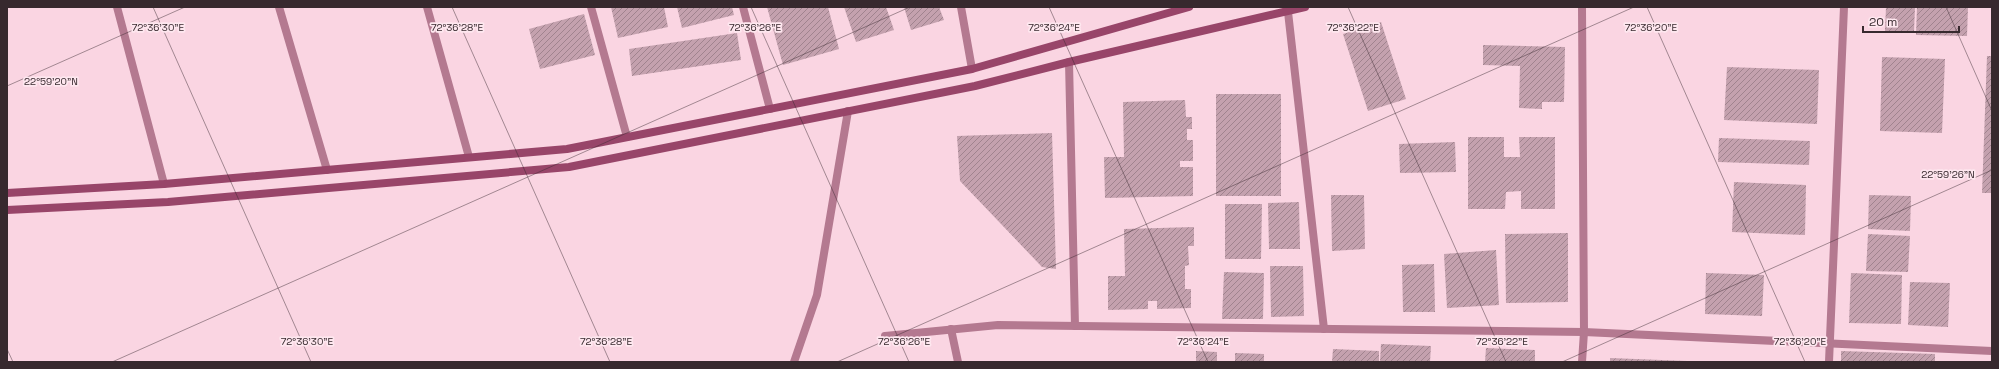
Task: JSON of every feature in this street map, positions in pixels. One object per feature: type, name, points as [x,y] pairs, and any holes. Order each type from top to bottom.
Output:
[{"type":"main road","points":[[7,193],[164,184],[566,148],[972,70],[1188,7]]},
{"type":"main road","points":[[7,210],[168,202],[569,166],[975,86],[1069,62],[1305,7]]},
{"type":"street","points":[[117,7],[164,184]]},
{"type":"street","points":[[279,7],[328,170]]},
{"type":"street","points":[[427,7],[469,157]]},
{"type":"street","points":[[591,7],[627,136]]},
{"type":"street","points":[[743,7],[770,109]]},
{"type":"street","points":[[961,7],[972,70]]},
{"type":"street","points":[[1582,7],[1584,332],[1582,362]]},
{"type":"street","points":[[1829,362],[1831,344],[1844,7]]},
{"type":"street","points":[[1288,12],[1324,329]]},
{"type":"street","points":[[1069,62],[1075,326]]},
{"type":"street","points":[[794,362],[817,296],[848,111]]},
{"type":"street","points":[[885,336],[998,324],[1584,332],[1992,351]]},
{"type":"street","points":[[951,329],[958,362]]},
{"type":"building","points":[[611,7],[664,7],[668,27],[618,38]]},
{"type":"building","points":[[677,7],[732,7],[734,15],[682,28]]},
{"type":"building","points":[[767,7],[828,7],[839,49],[783,65]]},
{"type":"building","points":[[844,7],[886,7],[894,30],[856,42]]},
{"type":"building","points":[[904,7],[939,7],[944,20],[911,30]]},
{"type":"building","points":[[1886,7],[1915,7],[1914,32],[1885,31]]},
{"type":"building","points":[[1917,7],[1968,7],[1967,36],[1916,35]]},
{"type":"building","points":[[584,14],[595,55],[540,69],[529,29]]},
{"type":"building","points":[[1381,22],[1406,99],[1368,111],[1343,34]]},
{"type":"building","points":[[737,33],[741,60],[632,76],[629,49]]},
{"type":"building","points":[[1483,45],[1565,47],[1564,102],[1542,102],[1542,109],[1519,108],[1520,66],[1483,65]]},
{"type":"building","points":[[1987,56],[1992,56],[1992,193],[1982,193]]},
{"type":"building","points":[[1882,57],[1945,59],[1942,133],[1880,131]]},
{"type":"building","points":[[1727,67],[1819,70],[1817,124],[1724,120]]},
{"type":"building","points":[[1216,94],[1281,94],[1281,196],[1216,196]]},
{"type":"building","points":[[1185,100],[1186,117],[1192,117],[1192,129],[1187,129],[1187,140],[1193,140],[1193,161],[1180,161],[1180,167],[1193,167],[1193,196],[1105,198],[1104,157],[1124,157],[1123,102]]},
{"type":"building","points":[[1052,133],[1056,269],[1042,267],[960,181],[957,136]]},
{"type":"building","points":[[1468,137],[1504,137],[1504,157],[1520,157],[1519,137],[1555,137],[1555,209],[1521,209],[1521,191],[1506,192],[1505,209],[1468,209]]},
{"type":"building","points":[[1719,138],[1810,141],[1809,165],[1718,162]]},
{"type":"building","points":[[1455,142],[1456,172],[1400,173],[1399,144]]},
{"type":"building","points":[[1734,182],[1806,185],[1805,235],[1732,232]]},
{"type":"building","points":[[1331,195],[1364,195],[1365,249],[1332,251]]},
{"type":"building","points":[[1869,195],[1911,196],[1910,231],[1868,229]]},
{"type":"building","points":[[1299,202],[1300,249],[1269,249],[1268,203]]},
{"type":"building","points":[[1225,204],[1262,204],[1261,259],[1225,259]]},
{"type":"building","points":[[1194,227],[1194,246],[1188,246],[1189,265],[1185,266],[1185,289],[1191,289],[1191,308],[1157,309],[1157,301],[1148,301],[1148,309],[1108,310],[1108,276],[1125,276],[1124,229]]},
{"type":"building","points":[[1568,233],[1568,302],[1506,303],[1505,234]]},
{"type":"building","points":[[1868,234],[1910,236],[1908,272],[1866,271]]},
{"type":"building","points":[[1496,250],[1499,305],[1447,308],[1444,254]]},
{"type":"building","points":[[1434,264],[1435,312],[1403,312],[1402,265]]},
{"type":"building","points":[[1270,266],[1303,266],[1304,316],[1271,317]]},
{"type":"building","points":[[1224,272],[1264,273],[1263,319],[1222,319]]},
{"type":"building","points":[[1706,273],[1764,275],[1762,316],[1705,314]]},
{"type":"building","points":[[1851,273],[1902,275],[1901,324],[1849,323]]},
{"type":"building","points":[[1910,282],[1950,283],[1948,327],[1908,325]]},
{"type":"building","points":[[1381,344],[1431,346],[1430,362],[1380,362]]},
{"type":"building","points":[[1486,348],[1535,350],[1535,362],[1485,362]]},
{"type":"building","points":[[1333,349],[1379,351],[1379,362],[1332,362]]},
{"type":"building","points":[[1196,351],[1217,352],[1217,362],[1196,362]]},
{"type":"building","points":[[1841,351],[1935,354],[1935,362],[1841,362]]},
{"type":"building","points":[[1235,353],[1264,354],[1264,362],[1235,362]]},
{"type":"building","points":[[1610,358],[1687,361],[1687,362],[1610,362]]}]
